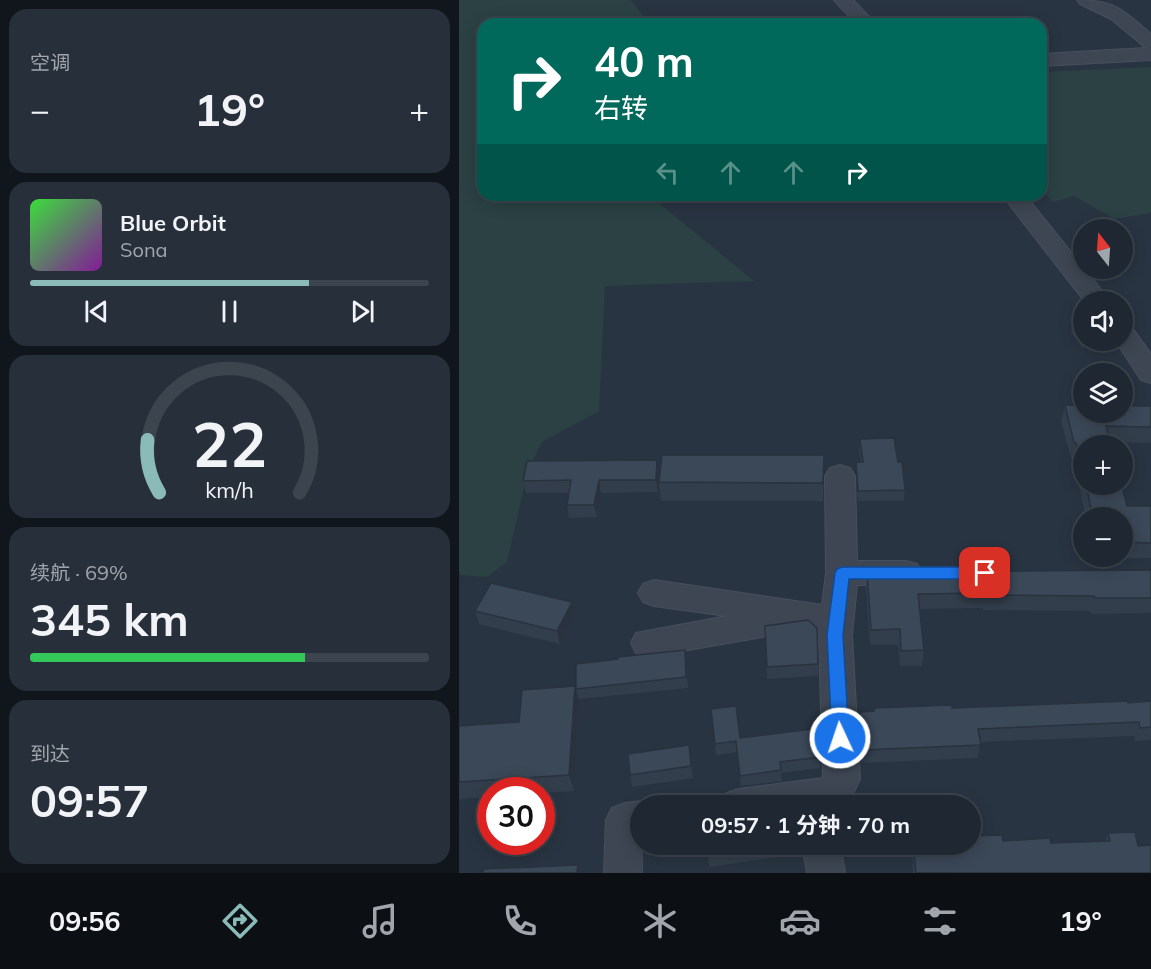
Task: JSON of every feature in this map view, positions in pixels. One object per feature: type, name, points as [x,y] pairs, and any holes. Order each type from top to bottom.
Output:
[{"type":"street","points":[[843,0],[861,18]]},
{"type":"street","points":[[1086,0],[1116,8],[1151,44]]},
{"type":"street","points":[[1047,60],[1151,54]]},
{"type":"street","points":[[1018,201],[1090,291]]},
{"type":"street","points":[[1133,348],[1151,374]]},
{"type":"street","points":[[833,795],[842,779],[824,625],[842,573],[840,476]]},
{"type":"street","points":[[842,573],[937,573]]},
{"type":"street","points":[[654,593],[824,625]]},
{"type":"street","points":[[648,643],[824,625]]},
{"type":"street","points":[[623,873],[625,820],[630,819]]},
{"type":"street","points":[[823,855],[826,873]]},
{"type":"green space","points":[[459,0],[631,0],[644,18],[477,18],[477,201],[668,201],[659,203],[754,281],[605,286],[599,411],[542,442],[528,470],[507,562],[487,577],[459,575]]},
{"type":"green space","points":[[1151,67],[1151,213],[1114,219],[1074,196],[1053,202],[1047,196],[1047,72]]},
{"type":"building","points":[[1065,405],[1073,405],[1073,423],[1133,423],[1133,406],[1151,406],[1151,427],[1106,426],[1108,435],[1073,435],[1073,439]]},
{"type":"building","points":[[894,438],[898,462],[902,462],[905,490],[858,491],[856,462],[863,462],[860,439]]},
{"type":"building","points":[[662,455],[824,455],[823,483],[659,482]]},
{"type":"building","points":[[657,460],[656,480],[599,480],[594,505],[567,505],[571,480],[523,481],[527,461]]},
{"type":"building","points":[[1088,495],[1124,495],[1127,506],[1151,506],[1151,543],[1133,542],[1133,507],[1091,507]]},
{"type":"building","points":[[1151,570],[1151,598],[986,595],[985,593],[918,594],[924,650],[901,651],[900,629],[871,630],[867,572]]},
{"type":"building","points":[[491,583],[572,602],[557,631],[475,611]]},
{"type":"building","points":[[808,620],[817,628],[818,664],[767,667],[765,626]]},
{"type":"building","points":[[685,650],[686,677],[576,689],[576,664]]},
{"type":"building","points":[[575,686],[569,775],[477,777],[477,781],[459,782],[459,726],[519,722],[522,690]]},
{"type":"building","points":[[1128,701],[1128,703],[1151,701],[1151,727],[1140,728],[1139,722],[978,729],[981,745],[862,750],[860,712],[874,711],[874,708],[952,705],[952,708]]},
{"type":"building","points":[[736,706],[740,738],[820,728],[821,757],[780,762],[781,770],[740,776],[736,741],[715,744],[711,709]]},
{"type":"building","points":[[689,745],[691,766],[630,775],[628,754]]},
{"type":"building","points":[[1135,832],[1138,846],[1151,845],[1151,873],[916,873],[914,855],[981,855],[981,836],[1002,835],[1003,841],[1050,838],[1051,843],[1110,841],[1108,833]]},
{"type":"building","points":[[578,865],[577,873],[483,873],[483,869]]},
{"type":"route","points":[[840,738],[835,635],[842,573],[985,573]]}]
